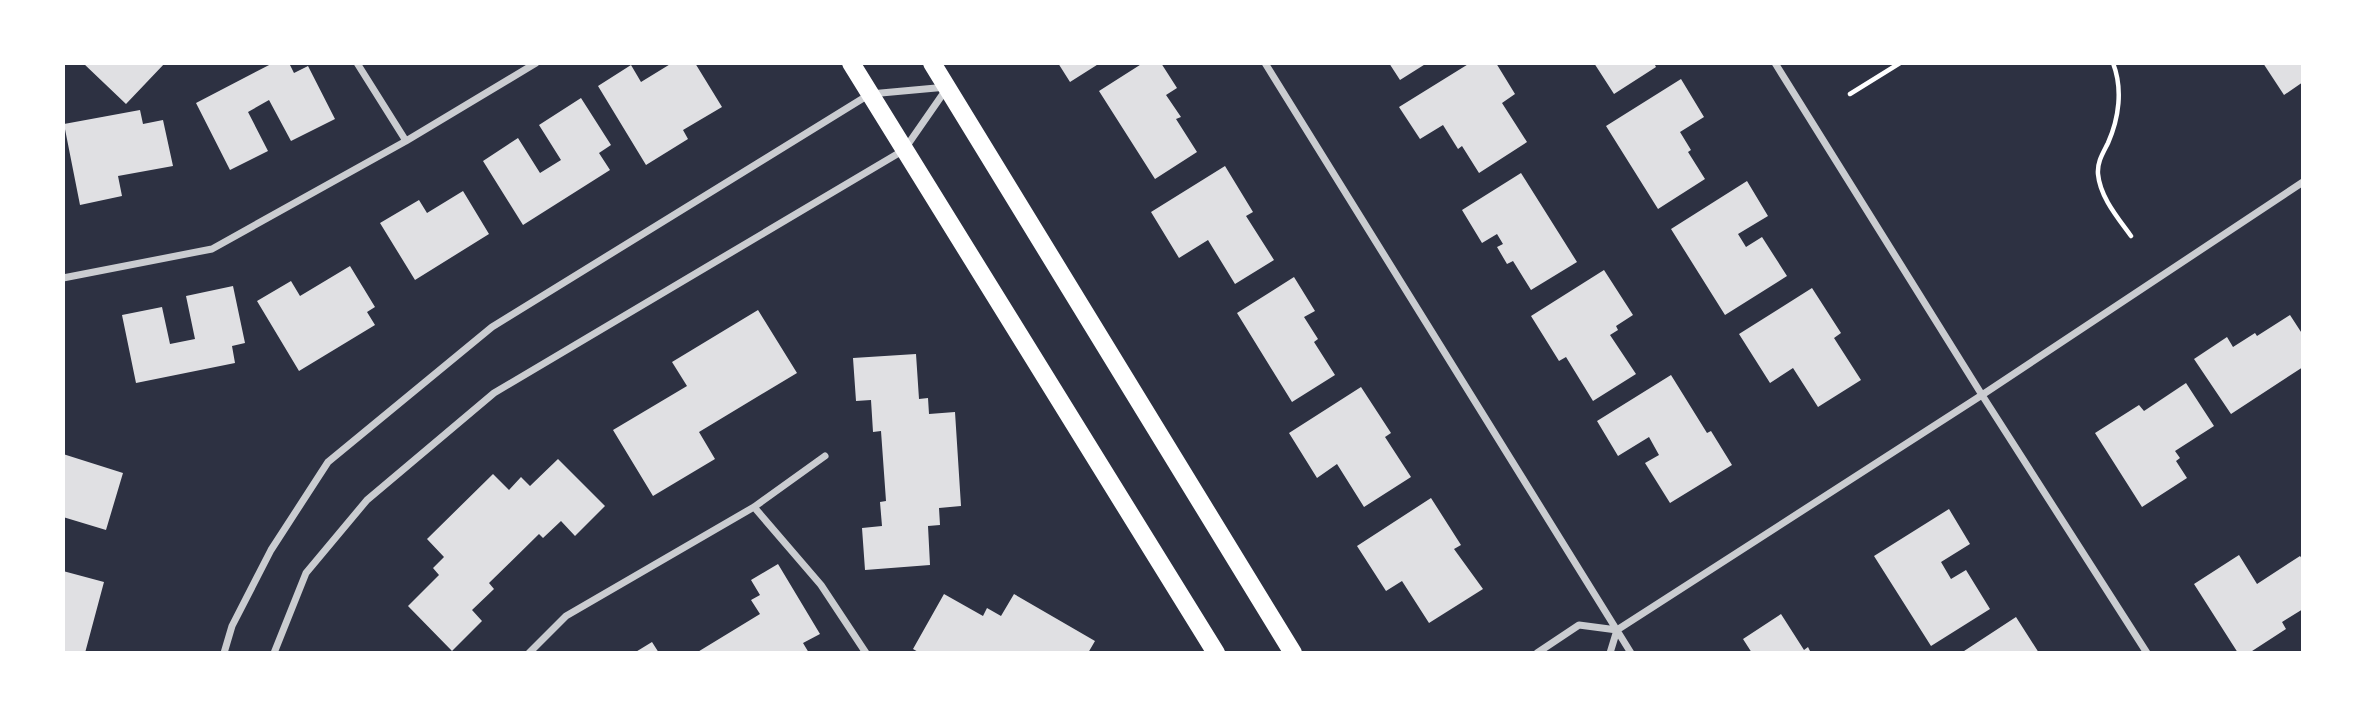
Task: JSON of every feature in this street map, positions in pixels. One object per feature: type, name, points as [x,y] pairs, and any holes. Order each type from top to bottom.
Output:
[{"type":"main road","points":[[851,63],[1216,653]]},
{"type":"main road","points":[[932,63],[1293,653]]},
{"type":"street","points":[[357,63],[405,141]]},
{"type":"street","points":[[63,278],[212,249],[405,141],[536,63]]},
{"type":"street","points":[[1265,63],[1631,653]]},
{"type":"street","points":[[1775,63],[2147,653]]},
{"type":"street","points":[[224,653],[232,626],[271,550],[328,462],[492,327],[870,94],[947,88]]},
{"type":"street","points":[[274,653],[306,573],[368,499],[495,393],[904,150],[947,88]]},
{"type":"street","points":[[1538,653],[1579,625],[1617,630],[1982,395],[2303,182]]},
{"type":"street","points":[[529,653],[566,616],[754,507],[825,456]]},
{"type":"street","points":[[754,507],[821,585],[866,653]]},
{"type":"street","points":[[1610,653],[1617,630]]},
{"type":"path","points":[[1850,94],[1900,63]]},
{"type":"path","points":[[2113,63],[2119,90],[2119,110],[2100,159],[2098,174],[2106,198],[2132,236]]},
{"type":"building","points":[[83,63],[165,63],[126,104]]},
{"type":"building","points":[[273,63],[289,63],[294,73],[308,66],[335,119],[291,141],[269,100],[248,112],[268,151],[230,170],[196,103]]},
{"type":"building","points":[[672,63],[695,63],[722,107],[683,130],[688,139],[646,165],[598,86],[631,65],[641,82]]},
{"type":"building","points":[[1058,63],[1100,63],[1070,82]]},
{"type":"building","points":[[1143,63],[1161,63],[1177,88],[1166,95],[1181,117],[1176,119],[1197,152],[1155,179],[1099,91]]},
{"type":"building","points":[[1389,63],[1427,63],[1400,80]]},
{"type":"building","points":[[1470,63],[1496,63],[1515,94],[1502,103],[1527,142],[1479,173],[1462,146],[1458,149],[1443,125],[1420,139],[1399,107]]},
{"type":"building","points":[[1594,63],[1654,63],[1656,67],[1614,94]]},
{"type":"building","points":[[2263,63],[2303,63],[2303,82],[2284,95]]},
{"type":"building","points":[[1681,79],[1704,117],[1680,132],[1691,150],[1688,152],[1705,179],[1658,209],[1606,126]]},
{"type":"building","points":[[581,98],[611,145],[599,153],[610,170],[523,225],[483,161],[518,138],[540,173],[561,160],[539,125]]},
{"type":"building","points":[[140,110],[143,124],[163,120],[173,166],[118,176],[122,196],[80,205],[64,124]]},
{"type":"building","points":[[1225,166],[1253,212],[1246,216],[1274,260],[1235,284],[1208,240],[1179,258],[1151,212]]},
{"type":"building","points":[[1521,173],[1577,262],[1531,290],[1513,261],[1507,264],[1497,247],[1503,244],[1497,234],[1482,243],[1462,210]]},
{"type":"building","points":[[1747,181],[1768,216],[1738,234],[1746,247],[1762,237],[1787,276],[1725,315],[1671,229]]},
{"type":"building","points":[[463,191],[489,234],[415,280],[380,223],[419,200],[427,213]]},
{"type":"building","points":[[350,266],[375,307],[367,312],[375,325],[299,371],[257,301],[291,281],[300,296]]},
{"type":"building","points":[[1604,270],[1633,315],[1616,326],[1618,330],[1610,335],[1636,374],[1593,401],[1566,357],[1559,361],[1531,316]]},
{"type":"building","points":[[1294,277],[1315,311],[1304,317],[1318,339],[1314,342],[1335,375],[1292,402],[1237,313]]},
{"type":"building","points":[[233,286],[245,343],[232,346],[235,363],[136,383],[122,315],[162,307],[170,344],[195,339],[186,296]]},
{"type":"building","points":[[1812,288],[1841,333],[1834,338],[1861,380],[1818,407],[1793,368],[1770,383],[1739,334]]},
{"type":"building","points":[[758,310],[797,373],[699,432],[715,459],[653,496],[613,430],[687,386],[672,362]]},
{"type":"building","points":[[2290,315],[2303,335],[2303,367],[2231,414],[2194,359],[2227,337],[2233,347],[2255,333],[2257,336]]},
{"type":"building","points":[[916,354],[919,399],[928,398],[929,414],[955,412],[961,506],[939,508],[940,525],[928,526],[930,565],[865,570],[862,528],[882,526],[880,502],[886,501],[881,431],[873,432],[871,400],[856,401],[853,358]]},
{"type":"building","points":[[1671,375],[1707,433],[1711,431],[1732,465],[1670,503],[1645,463],[1659,455],[1649,437],[1618,456],[1597,421]]},
{"type":"building","points":[[2186,383],[2214,426],[2175,451],[2180,458],[2176,461],[2187,478],[2142,507],[2095,433],[2139,405],[2144,411]]},
{"type":"building","points":[[1361,387],[1391,433],[1385,437],[1411,477],[1364,507],[1337,464],[1317,478],[1289,433]]},
{"type":"building","points":[[63,454],[123,473],[106,530],[63,517]]},
{"type":"building","points":[[558,459],[605,506],[575,536],[561,521],[543,538],[539,534],[489,583],[494,589],[472,610],[482,621],[452,651],[408,606],[439,575],[433,568],[444,557],[427,539],[493,474],[509,490],[521,477],[530,486]]},
{"type":"building","points":[[1431,498],[1461,545],[1454,549],[1483,589],[1429,623],[1402,581],[1386,591],[1357,546]]},
{"type":"building","points":[[1949,509],[1970,544],[1941,562],[1951,579],[1966,570],[1990,609],[1931,646],[1874,556]]},
{"type":"building","points":[[2239,555],[2257,584],[2300,556],[2303,560],[2303,609],[2282,622],[2286,629],[2249,653],[2238,653],[2194,584]]},
{"type":"building","points":[[778,564],[820,634],[803,643],[809,653],[696,653],[760,614],[751,600],[760,595],[751,580]]},
{"type":"building","points":[[63,571],[104,582],[85,653],[63,653]]},
{"type":"building","points":[[944,594],[983,616],[987,608],[1001,616],[1014,594],[1095,641],[1088,653],[920,653],[913,649]]},
{"type":"building","points":[[1781,614],[1804,650],[1808,647],[1811,653],[1752,653],[1743,639]]},
{"type":"building","points":[[2016,617],[2039,653],[1961,653]]},
{"type":"building","points":[[652,642],[659,653],[634,653]]}]
